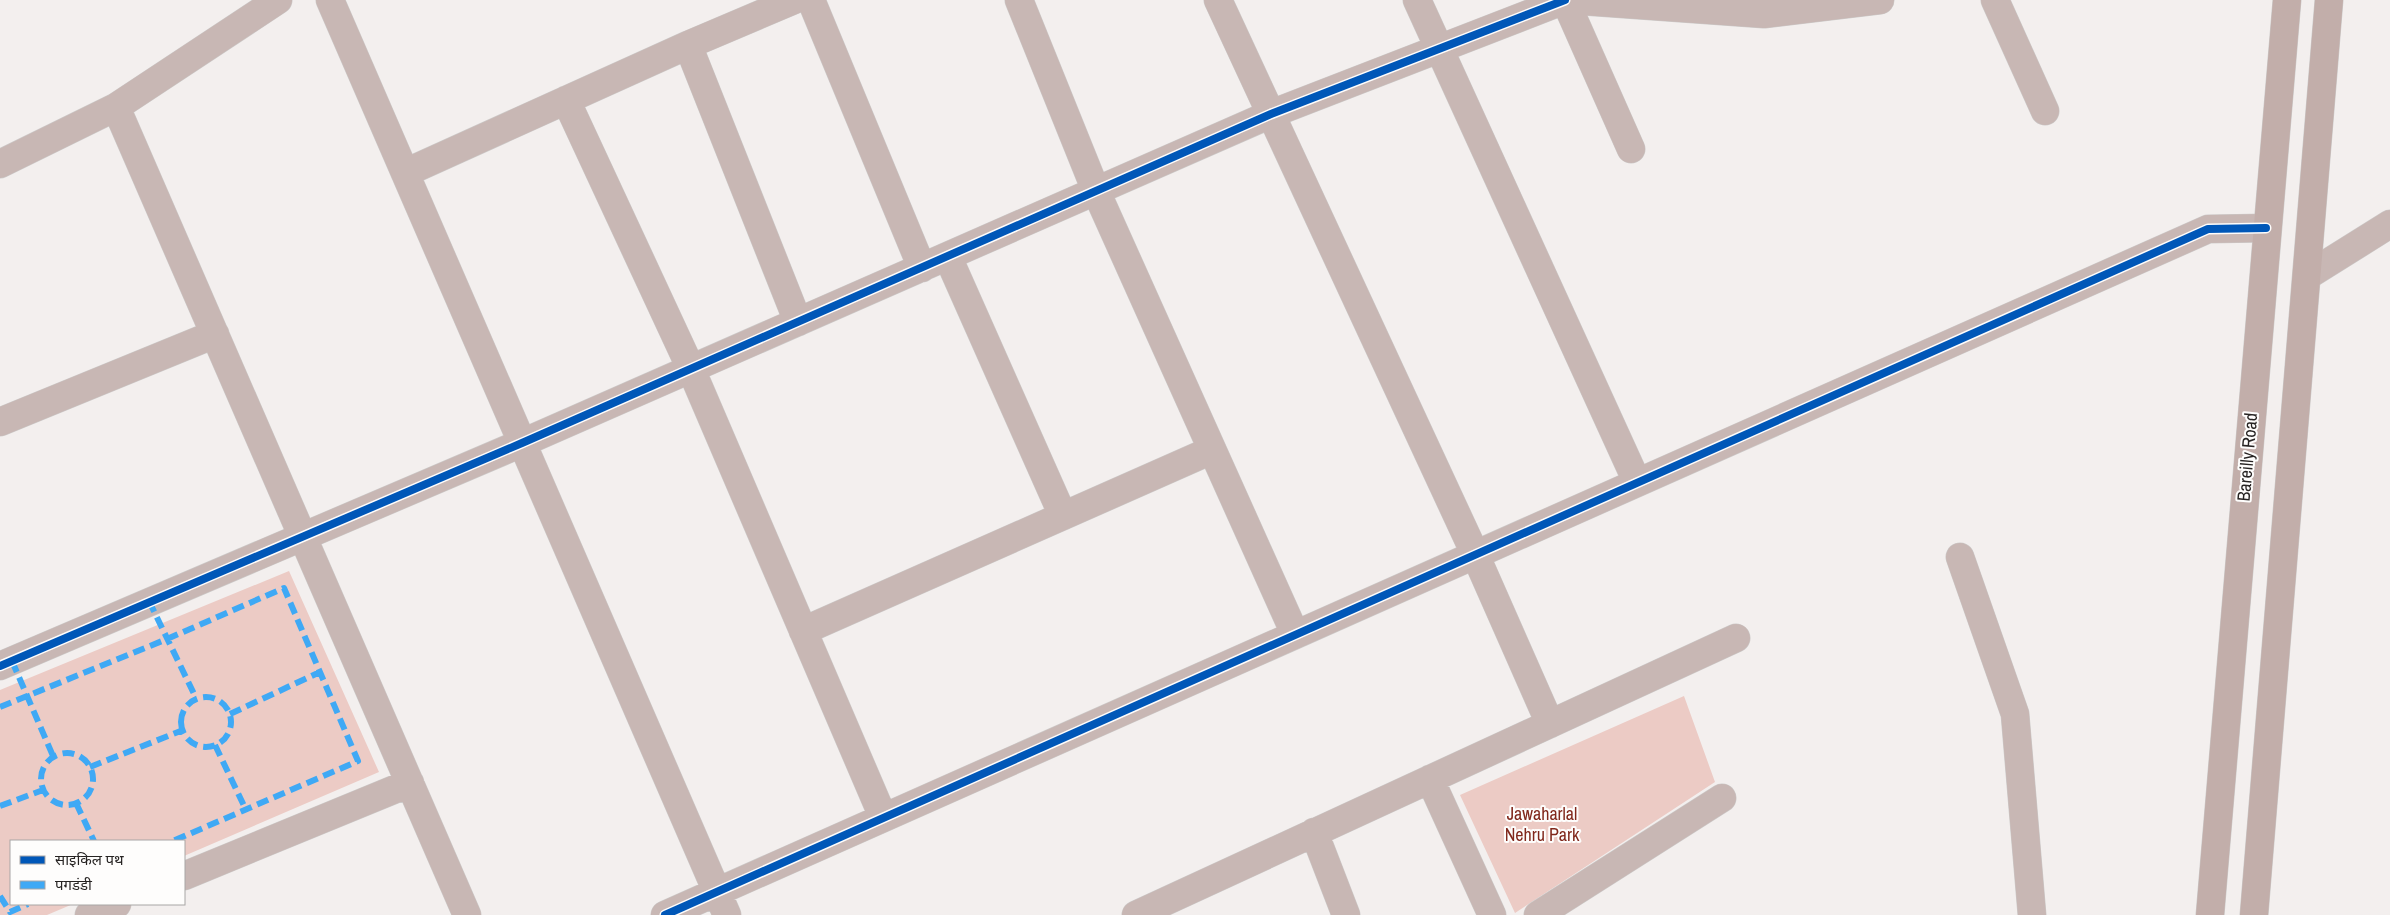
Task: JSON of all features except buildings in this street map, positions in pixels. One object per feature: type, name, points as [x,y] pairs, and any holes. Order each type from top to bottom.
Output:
[{"type":"main road","name":"Bareilly Road","points":[[2210,915],[2266,228],[2287,0]]},
{"type":"main road","points":[[2254,915],[2329,0]]},
{"type":"street","points":[[1,161],[116,107],[278,0]]},
{"type":"street","points":[[330,0],[722,903]]},
{"type":"street","points":[[405,173],[688,45],[794,0]]},
{"type":"street","points":[[811,0],[922,268]]},
{"type":"street","points":[[1019,0],[1096,191],[1295,634]]},
{"type":"street","points":[[1218,0],[1475,554],[1550,724]]},
{"type":"street","points":[[1417,0],[1637,482]]},
{"type":"street","points":[[1566,0],[1631,149]]},
{"type":"street","points":[[0,666],[522,443],[1271,114],[1566,0],[1764,14],[1880,0]]},
{"type":"street","points":[[1995,0],[2045,111]]},
{"type":"street","points":[[688,45],[798,322]]},
{"type":"street","points":[[566,100],[691,369],[883,817]]},
{"type":"street","points":[[116,107],[467,915]]},
{"type":"street","points":[[2307,276],[2390,224]]},
{"type":"street","points":[[665,915],[722,903],[883,817],[2208,229],[2266,228]]},
{"type":"street","points":[[948,257],[1062,516]]},
{"type":"street","points":[[0,422],[215,334]]},
{"type":"street","points":[[803,630],[1212,450]]},
{"type":"street","points":[[1960,557],[2015,714],[2032,915]]},
{"type":"street","points":[[1136,915],[1736,638]]},
{"type":"street","points":[[1430,779],[1492,915]]},
{"type":"street","points":[[185,876],[410,783]]},
{"type":"street","points":[[1538,915],[1722,798]]},
{"type":"street","points":[[1314,832],[1346,915]]},
{"type":"street","points":[[89,915],[114,905]]},
{"type":"green space","points":[[289,571],[379,772],[185,856],[185,840],[10,840],[10,905],[71,905],[47,915],[0,915],[0,690]]},
{"type":"green space","name":"Jawaharlal Nehru Park","points":[[1684,696],[1715,782],[1515,913],[1460,795]]},
{"type":"marked path","points":[[0,707],[167,639],[284,588],[358,761],[175,840]]},
{"type":"marked path","points":[[149,601],[196,698]]},
{"type":"marked path","points":[[12,661],[53,756]]},
{"type":"marked path","points":[[230,714],[320,672]]},
{"type":"marked path","points":[[201,697],[211,697],[224,704],[231,717],[231,722],[231,727],[224,740],[211,747],[201,747],[192,743],[185,736],[181,727],[181,717],[185,708],[192,701],[201,697]]},
{"type":"marked path","points":[[90,767],[183,730]]},
{"type":"marked path","points":[[215,745],[246,810]]},
{"type":"marked path","points":[[67,753],[77,755],[85,761],[91,769],[93,779],[91,789],[85,797],[77,803],[67,805],[57,803],[49,797],[43,789],[41,779],[43,769],[49,761],[57,755],[67,753]]},
{"type":"marked path","points":[[0,806],[43,790]]},
{"type":"marked path","points":[[76,803],[94,840]]},
{"type":"marked path","points":[[0,896],[10,912],[26,905]]},
{"type":"cycle path","points":[[0,666],[522,443],[1271,114],[1565,0]]},
{"type":"cycle path","points":[[665,915],[2208,229],[2266,228]]}]
